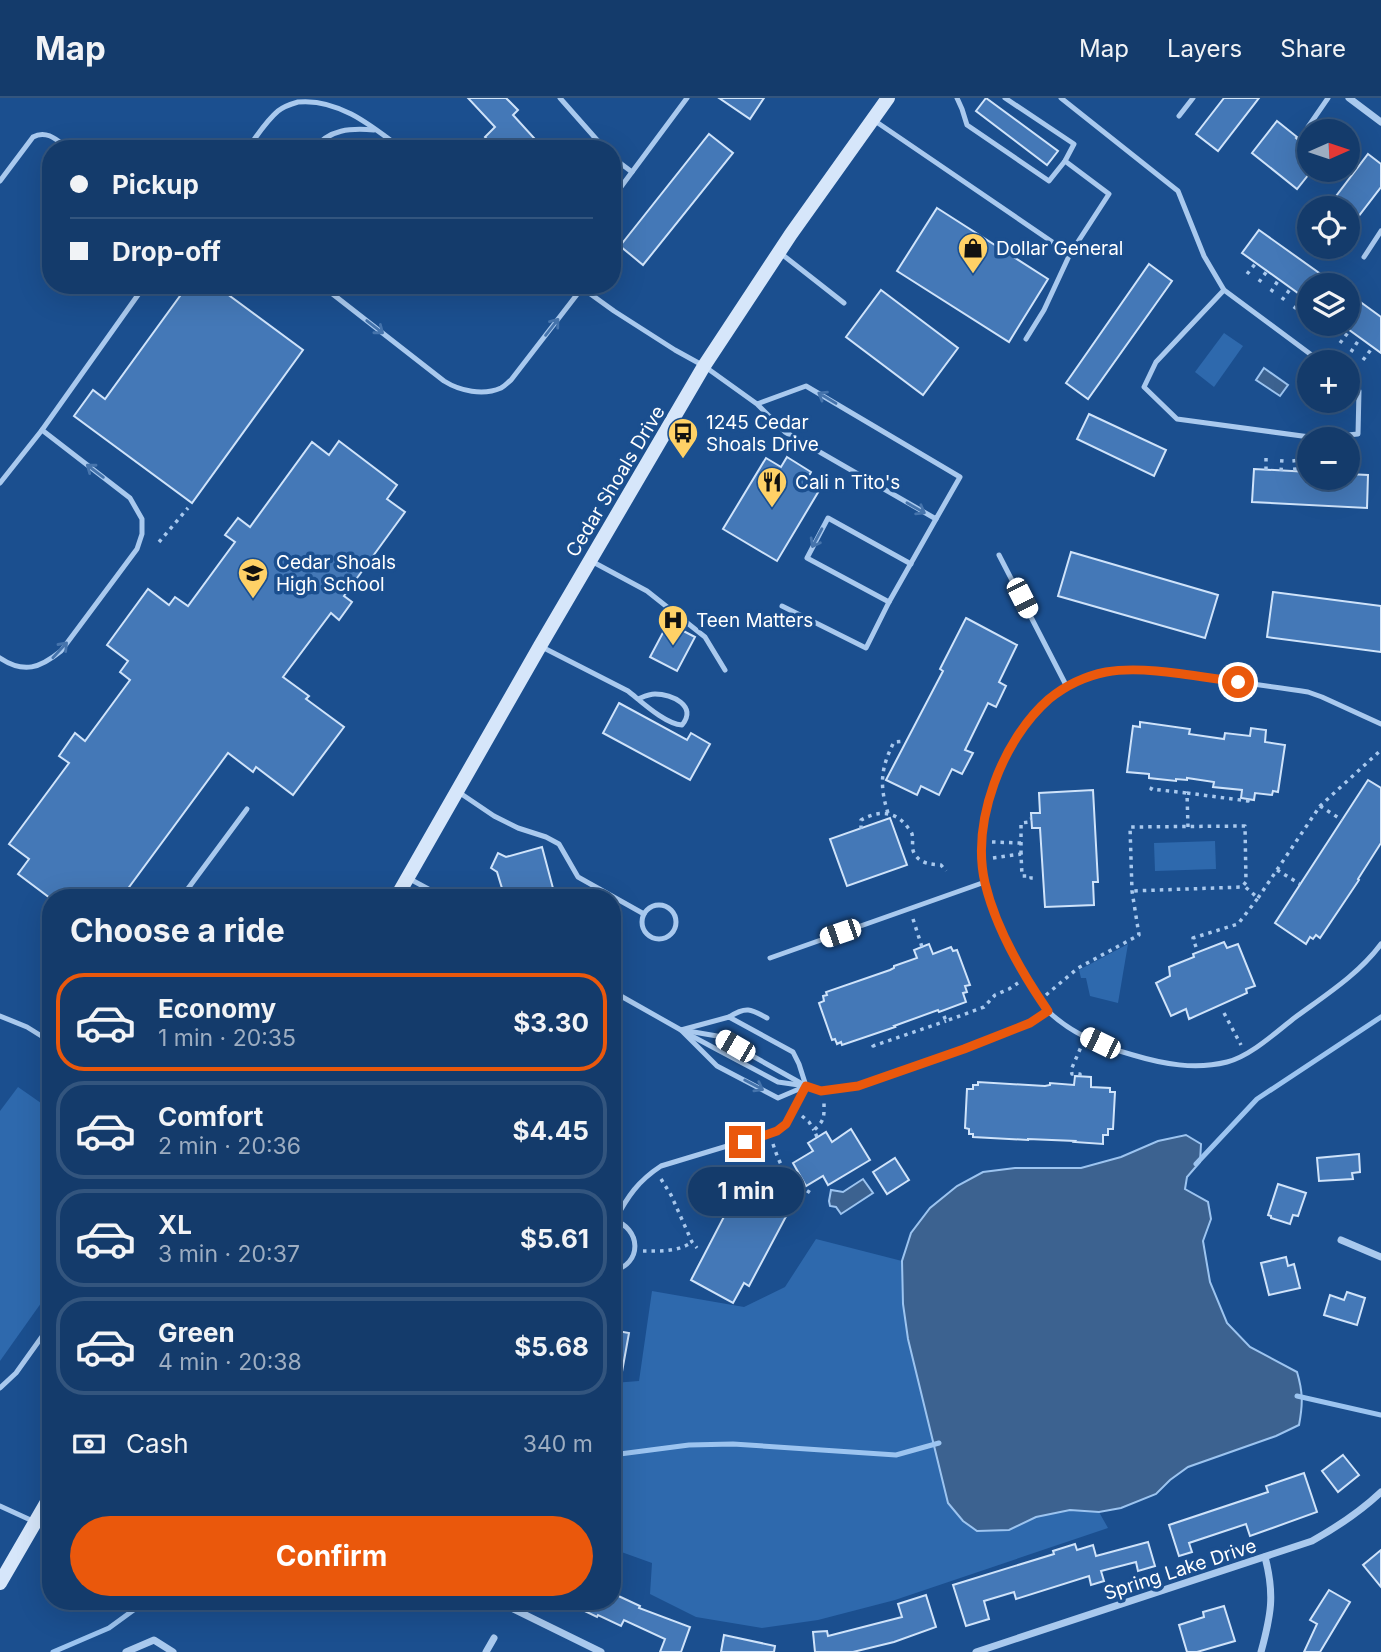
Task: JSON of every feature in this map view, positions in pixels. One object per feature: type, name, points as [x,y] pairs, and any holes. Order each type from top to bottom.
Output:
[{"type":"street","name":"Cedar Shoals Drive","points":[[401,889],[540,646],[705,366],[779,252],[888,98]]},
{"type":"street","points":[[1349,98],[1381,122]]},
{"type":"street","points":[[1341,1240],[1381,1257]]},
{"type":"street","name":"Spring Lake Drive","points":[[976,1652],[1312,1541],[1361,1510],[1381,1492]]},
{"type":"street","points":[[0,1583],[42,1510]]},
{"type":"street","points":[[1261,1652],[1271,1606],[1271,1583],[1265,1557]]},
{"type":"street","points":[[515,1610],[601,1652]]},
{"type":"street","points":[[486,1652],[494,1638]]},
{"type":"street","points":[[126,1652],[154,1640],[173,1652]]},
{"type":"lane","points":[[560,98],[596,140]]},
{"type":"lane","points":[[621,187],[687,98]]},
{"type":"lane","points":[[957,98],[967,125],[1049,181],[1074,144],[1005,98]]},
{"type":"lane","points":[[1061,98],[1178,191],[1204,256],[1224,290],[1305,350]]},
{"type":"lane","points":[[1180,116],[1193,98]]},
{"type":"lane","points":[[1314,119],[1328,98]]},
{"type":"lane","points":[[254,140],[279,110],[307,100],[327,100],[344,107],[390,140]]},
{"type":"lane","points":[[873,119],[1070,254]]},
{"type":"lane","points":[[322,140],[332,133],[346,129],[377,130]]},
{"type":"lane","points":[[0,181],[33,137],[38,134],[49,135],[56,140]]},
{"type":"lane","points":[[1026,339],[1044,310],[1070,254],[1109,194],[1065,161]]},
{"type":"lane","points":[[621,164],[632,172]]},
{"type":"lane","points":[[1364,257],[1381,231]]},
{"type":"lane","points":[[779,252],[844,303]]},
{"type":"lane","points":[[1224,290],[1156,362],[1144,387],[1177,419],[1317,438],[1358,434],[1358,413]]},
{"type":"lane","points":[[0,483],[42,430],[139,294]]},
{"type":"lane","points":[[333,294],[444,381],[455,388],[479,391],[501,387],[511,380],[575,294]]},
{"type":"lane","points":[[590,294],[675,350],[705,366],[757,404],[785,432],[936,519]]},
{"type":"lane","points":[[757,404],[806,386],[960,477],[866,648],[782,606]]},
{"type":"lane","points":[[0,658],[21,668],[36,667],[48,662],[61,651],[137,549],[142,534],[142,519],[130,498],[42,430]]},
{"type":"lane","points":[[889,603],[807,558],[828,518],[911,564]]},
{"type":"lane","points":[[999,555],[1067,687]]},
{"type":"lane","points":[[590,561],[647,591],[705,637],[725,670]]},
{"type":"lane","points":[[540,646],[628,691],[638,699],[674,724],[682,725],[688,716],[688,710],[683,703],[664,695],[655,694],[638,699]]},
{"type":"lane","points":[[1381,724],[1308,692],[1138,669],[1085,678],[1049,699],[1012,744],[994,781],[982,842],[985,882],[997,920],[1021,972],[1048,1011],[1074,1030],[1114,1050],[1155,1062],[1194,1067],[1228,1062],[1256,1047],[1355,973],[1381,944]]},
{"type":"lane","points":[[457,791],[494,816],[559,844],[578,877],[599,889]]},
{"type":"lane","points":[[188,889],[247,809]]},
{"type":"lane","points":[[408,878],[428,889]]},
{"type":"lane","points":[[770,958],[985,882]]},
{"type":"lane","points":[[621,902],[644,915]]},
{"type":"lane","points":[[653,906],[665,906],[676,919],[675,930],[661,940],[650,937],[641,923],[644,915],[653,906]]},
{"type":"lane","points":[[621,996],[778,1082],[821,1091],[858,1086],[964,1049],[1030,1023],[1048,1011]]},
{"type":"lane","points":[[681,1030],[729,1017],[740,1010],[752,1010],[767,1018]]},
{"type":"lane","points":[[0,1016],[42,1036]]},
{"type":"lane","points":[[621,1208],[646,1176],[661,1166],[770,1134],[786,1124],[806,1086],[793,1052],[729,1017]]},
{"type":"lane","points":[[681,1030],[717,1036],[806,1086]]},
{"type":"lane","points":[[681,1030],[718,1066],[778,1098],[806,1086]]},
{"type":"lane","points":[[621,1224],[628,1228],[635,1239],[635,1251],[629,1263],[621,1269]]},
{"type":"lane","points":[[0,1388],[16,1373],[42,1337]]},
{"type":"lane","points":[[0,1506],[35,1522]]},
{"type":"path","points":[[1247,274],[1256,263]]},
{"type":"path","points":[[1259,282],[1267,271]]},
{"type":"path","points":[[1271,292],[1279,279]]},
{"type":"path","points":[[1282,300],[1291,288]]},
{"type":"path","points":[[1294,309],[1297,305]]},
{"type":"path","points":[[1340,343],[1345,336]]},
{"type":"path","points":[[1352,350],[1360,338]]},
{"type":"path","points":[[1363,360],[1373,347]]},
{"type":"path","points":[[1266,457],[1266,470]]},
{"type":"path","points":[[1281,471],[1282,458]]},
{"type":"path","points":[[1294,459],[1295,471]]},
{"type":"path","points":[[159,542],[188,508]]},
{"type":"path","points":[[888,813],[884,800],[884,765],[894,741],[905,741]]},
{"type":"path","points":[[1196,947],[1193,939],[1238,923],[1320,806],[1381,751]]},
{"type":"path","points":[[1152,787],[1151,789],[1248,799]]},
{"type":"path","points":[[1187,793],[1188,827]]},
{"type":"path","points":[[1320,806],[1342,820]]},
{"type":"path","points":[[861,829],[861,820],[888,813],[901,820],[912,833],[912,847],[916,856],[928,864],[941,865],[946,871]]},
{"type":"path","points":[[1031,819],[1021,823],[1022,876],[1034,878]]},
{"type":"path","points":[[1051,992],[1078,968],[1139,934],[1132,891],[1130,828],[1245,826],[1246,882],[1242,887],[1132,891]]},
{"type":"path","points":[[982,842],[1021,843]]},
{"type":"path","points":[[1005,856],[1021,854]]},
{"type":"path","points":[[1277,870],[1300,884]]},
{"type":"path","points":[[1244,885],[1258,898]]},
{"type":"path","points":[[918,932],[922,947]]},
{"type":"path","points":[[873,1045],[945,1018],[984,1007],[995,995],[1009,989]]},
{"type":"path","points":[[1224,1013],[1235,1032]]},
{"type":"path","points":[[1080,1076],[1072,1074],[1071,1070],[1086,1036]]},
{"type":"path","points":[[792,1111],[808,1122],[817,1137]]},
{"type":"path","points":[[814,1130],[824,1116]]},
{"type":"path","points":[[770,1134],[786,1175],[814,1195]]},
{"type":"path","points":[[656,1170],[697,1248]]},
{"type":"path","points":[[635,1251],[663,1251],[692,1242]]},
{"type":"shaded area","points":[[1224,333],[1243,346],[1214,387],[1195,372]]},
{"type":"shaded area","points":[[1264,368],[1288,385],[1280,396],[1256,380]]},
{"type":"shaded area","points":[[1215,841],[1216,869],[1155,871],[1154,843]]},
{"type":"shaded area","points":[[1128,944],[1118,1003],[1090,996],[1086,978],[1081,978],[1079,970]]},
{"type":"shaded area","points":[[18,1087],[42,1104],[42,1302],[0,1361],[0,1111]]},
{"type":"shaded area","points":[[1186,1135],[1201,1144],[1200,1162],[1187,1177],[1185,1189],[1208,1202],[1211,1219],[1203,1241],[1210,1282],[1227,1323],[1250,1347],[1297,1372],[1302,1398],[1299,1425],[1276,1436],[1188,1467],[1156,1494],[1121,1508],[1099,1512],[1070,1510],[1036,1517],[1009,1530],[977,1531],[963,1521],[948,1503],[908,1339],[903,1304],[902,1261],[911,1233],[930,1208],[957,1186],[983,1172],[1015,1168],[1081,1168],[1121,1157],[1158,1141]]},
{"type":"shaded area","points":[[863,1179],[873,1193],[841,1214],[836,1207],[830,1206],[831,1190],[843,1192]]},
{"type":"shaded area","points":[[816,1239],[902,1261],[903,1304],[908,1339],[948,1503],[962,1521],[977,1531],[1009,1530],[1036,1517],[1070,1510],[1099,1512],[1108,1528],[895,1600],[818,1620],[762,1628],[696,1617],[650,1594],[652,1563],[621,1552],[621,1382],[639,1381],[652,1291],[744,1307],[785,1287]]},
{"type":"building","points":[[468,98],[506,98],[518,110],[513,115],[536,140],[488,140],[485,137],[495,127]]},
{"type":"building","points":[[719,98],[764,98],[750,119]]},
{"type":"building","points":[[986,98],[1058,151],[1047,165],[976,111]]},
{"type":"building","points":[[1224,98],[1259,98],[1218,151],[1196,134]]},
{"type":"building","points":[[1277,121],[1297,137],[1297,182],[1303,182],[1297,189],[1252,153]]},
{"type":"building","points":[[709,134],[733,153],[643,265],[621,245]]},
{"type":"building","points":[[1368,154],[1381,164],[1381,187],[1360,214],[1360,196],[1336,196],[1347,182],[1360,182],[1360,165]]},
{"type":"building","name":"Dollar General","points":[[937,208],[1048,279],[1009,342],[897,271]]},
{"type":"building","points":[[1259,230],[1319,273],[1297,273],[1297,292],[1242,253]]},
{"type":"building","points":[[1149,264],[1172,281],[1088,399],[1066,383]]},
{"type":"building","points":[[881,290],[958,348],[923,395],[846,337]]},
{"type":"building","points":[[181,294],[227,294],[303,350],[192,503],[74,416],[93,390],[105,399]]},
{"type":"building","points":[[1360,302],[1381,317],[1381,353],[1358,336],[1360,336]]},
{"type":"building","points":[[1089,414],[1166,450],[1154,476],[1077,439]]},
{"type":"building","points":[[339,441],[397,485],[387,499],[405,512],[344,596],[352,602],[339,620],[331,613],[283,677],[309,696],[306,699],[344,727],[293,795],[256,767],[253,772],[228,753],[128,889],[42,889],[42,892],[18,874],[29,859],[9,844],[69,763],[59,756],[75,733],[85,741],[130,680],[120,672],[128,661],[107,645],[148,589],[169,605],[175,597],[188,606],[235,542],[225,535],[238,518],[250,527],[312,442],[329,455]]},
{"type":"building","name":"Cali n Tito's","points":[[787,457],[811,472],[806,481],[820,489],[777,561],[723,529],[766,458],[781,467]]},
{"type":"building","points":[[1254,469],[1297,471],[1297,490],[1360,490],[1360,475],[1368,475],[1367,508],[1252,502]]},
{"type":"building","points":[[1071,552],[1218,595],[1205,638],[1058,596]]},
{"type":"building","points":[[1273,592],[1381,606],[1381,652],[1267,637]]},
{"type":"building","points":[[966,618],[1017,645],[999,682],[1006,686],[996,707],[988,703],[965,750],[973,753],[962,774],[952,769],[939,795],[921,786],[917,795],[886,780],[943,671],[940,669]]},
{"type":"building","name":"Teen Matters","points":[[668,623],[695,637],[677,671],[650,657]]},
{"type":"building","points":[[619,703],[687,740],[691,733],[710,744],[690,780],[603,733]]},
{"type":"building","points":[[1140,722],[1190,729],[1189,734],[1224,739],[1225,733],[1250,736],[1251,728],[1266,730],[1265,742],[1285,745],[1278,792],[1273,791],[1272,795],[1255,793],[1254,800],[1241,798],[1242,790],[1213,787],[1214,782],[1187,778],[1176,781],[1149,778],[1149,774],[1127,772],[1133,726],[1140,727]]},
{"type":"building","points":[[1368,780],[1381,788],[1381,843],[1320,938],[1316,935],[1313,939],[1310,937],[1306,944],[1275,923]]},
{"type":"building","points":[[1093,790],[1098,882],[1093,882],[1094,905],[1045,907],[1040,828],[1032,828],[1031,813],[1040,813],[1039,793]]},
{"type":"building","points":[[890,818],[907,865],[847,886],[830,839]]},
{"type":"building","points":[[542,847],[553,889],[502,889],[497,872],[491,868],[498,853],[506,857]]},
{"type":"building","points":[[1224,942],[1227,948],[1238,944],[1255,986],[1246,989],[1247,993],[1189,1019],[1186,1009],[1171,1016],[1156,983],[1170,976],[1169,967]]},
{"type":"building","points":[[929,944],[933,954],[951,947],[953,951],[957,950],[970,985],[965,986],[967,992],[963,993],[966,1002],[842,1045],[841,1042],[837,1044],[835,1039],[832,1040],[819,1003],[824,1001],[826,992],[917,958],[914,950]]},
{"type":"building","points":[[1075,1076],[1091,1077],[1091,1087],[1110,1088],[1110,1092],[1115,1092],[1113,1129],[1108,1129],[1108,1135],[1103,1135],[1103,1144],[973,1137],[973,1134],[969,1134],[969,1129],[965,1128],[967,1089],[973,1089],[973,1085],[978,1085],[978,1082],[1074,1085]]},
{"type":"building","points":[[851,1129],[870,1160],[828,1185],[823,1176],[806,1186],[793,1163],[813,1151],[808,1143],[826,1132],[832,1142]]},
{"type":"building","points":[[1359,1154],[1360,1172],[1352,1173],[1353,1179],[1319,1181],[1317,1158]]},
{"type":"building","points":[[895,1158],[909,1180],[887,1194],[873,1172]]},
{"type":"building","points":[[745,1179],[796,1207],[791,1207],[749,1286],[744,1283],[733,1303],[691,1280],[728,1209],[720,1205],[727,1192],[735,1197]]},
{"type":"building","points":[[1278,1184],[1306,1193],[1298,1216],[1293,1215],[1290,1224],[1268,1215]]},
{"type":"building","points":[[1286,1257],[1288,1266],[1294,1264],[1300,1288],[1269,1295],[1261,1263]]},
{"type":"building","points":[[1347,1292],[1365,1298],[1357,1325],[1324,1315],[1330,1295],[1344,1300]]},
{"type":"building","points":[[621,1332],[629,1333],[621,1377]]},
{"type":"building","points":[[1343,1455],[1359,1475],[1338,1492],[1322,1471]]},
{"type":"building","points":[[1304,1473],[1317,1512],[1250,1536],[1246,1524],[1189,1543],[1192,1552],[1179,1556],[1169,1525],[1268,1492],[1266,1486]]},
{"type":"building","points":[[1148,1542],[1155,1566],[1138,1571],[1136,1562],[1101,1571],[1104,1581],[1091,1585],[1089,1576],[1016,1599],[1014,1592],[984,1601],[989,1619],[966,1626],[953,1585],[1054,1554],[1053,1551],[1075,1544],[1077,1550],[1093,1545],[1096,1556]]},
{"type":"building","points":[[1381,1550],[1381,1587],[1363,1565]]},
{"type":"building","points":[[1329,1590],[1350,1602],[1320,1652],[1304,1652],[1317,1624],[1310,1620]]},
{"type":"building","points":[[926,1595],[936,1627],[894,1642],[853,1652],[815,1652],[813,1632],[827,1631],[828,1636],[902,1617],[898,1604]]},
{"type":"building","points":[[621,1597],[640,1606],[639,1608],[690,1627],[681,1652],[660,1652],[665,1639],[624,1620],[621,1626],[598,1615],[597,1617],[583,1610],[621,1610]]},
{"type":"building","points":[[1224,1606],[1235,1641],[1197,1652],[1187,1652],[1179,1625],[1204,1617],[1203,1612]]},
{"type":"building","points":[[724,1635],[775,1646],[774,1652],[721,1652]]},
{"type":"waterway","points":[[1196,1164],[1257,1099],[1381,1017]]},
{"type":"waterway","points":[[1297,1396],[1381,1415]]},
{"type":"waterway","points":[[621,1454],[689,1445],[733,1444],[896,1455],[939,1443]]},
{"type":"waterway","points":[[53,1652],[109,1628],[134,1610]]},
{"type":"place","name":"Dollar General","points":[[973,275]]},
{"type":"place","name":"1245 Cedar Shoals Drive","points":[[683,460]]},
{"type":"place","name":"Cali n Tito's","points":[[772,509]]},
{"type":"place","name":"Cedar Shoals High School","points":[[253,600]]},
{"type":"place","name":"Teen Matters","points":[[673,647]]},
{"type":"route","points":[[745,1142],[777,1131],[786,1124],[806,1086],[821,1091],[858,1086],[1030,1023],[1048,1011],[1021,972],[997,920],[985,882],[982,833],[994,781],[1012,744],[1049,699],[1085,678],[1138,669],[1238,682]]}]
